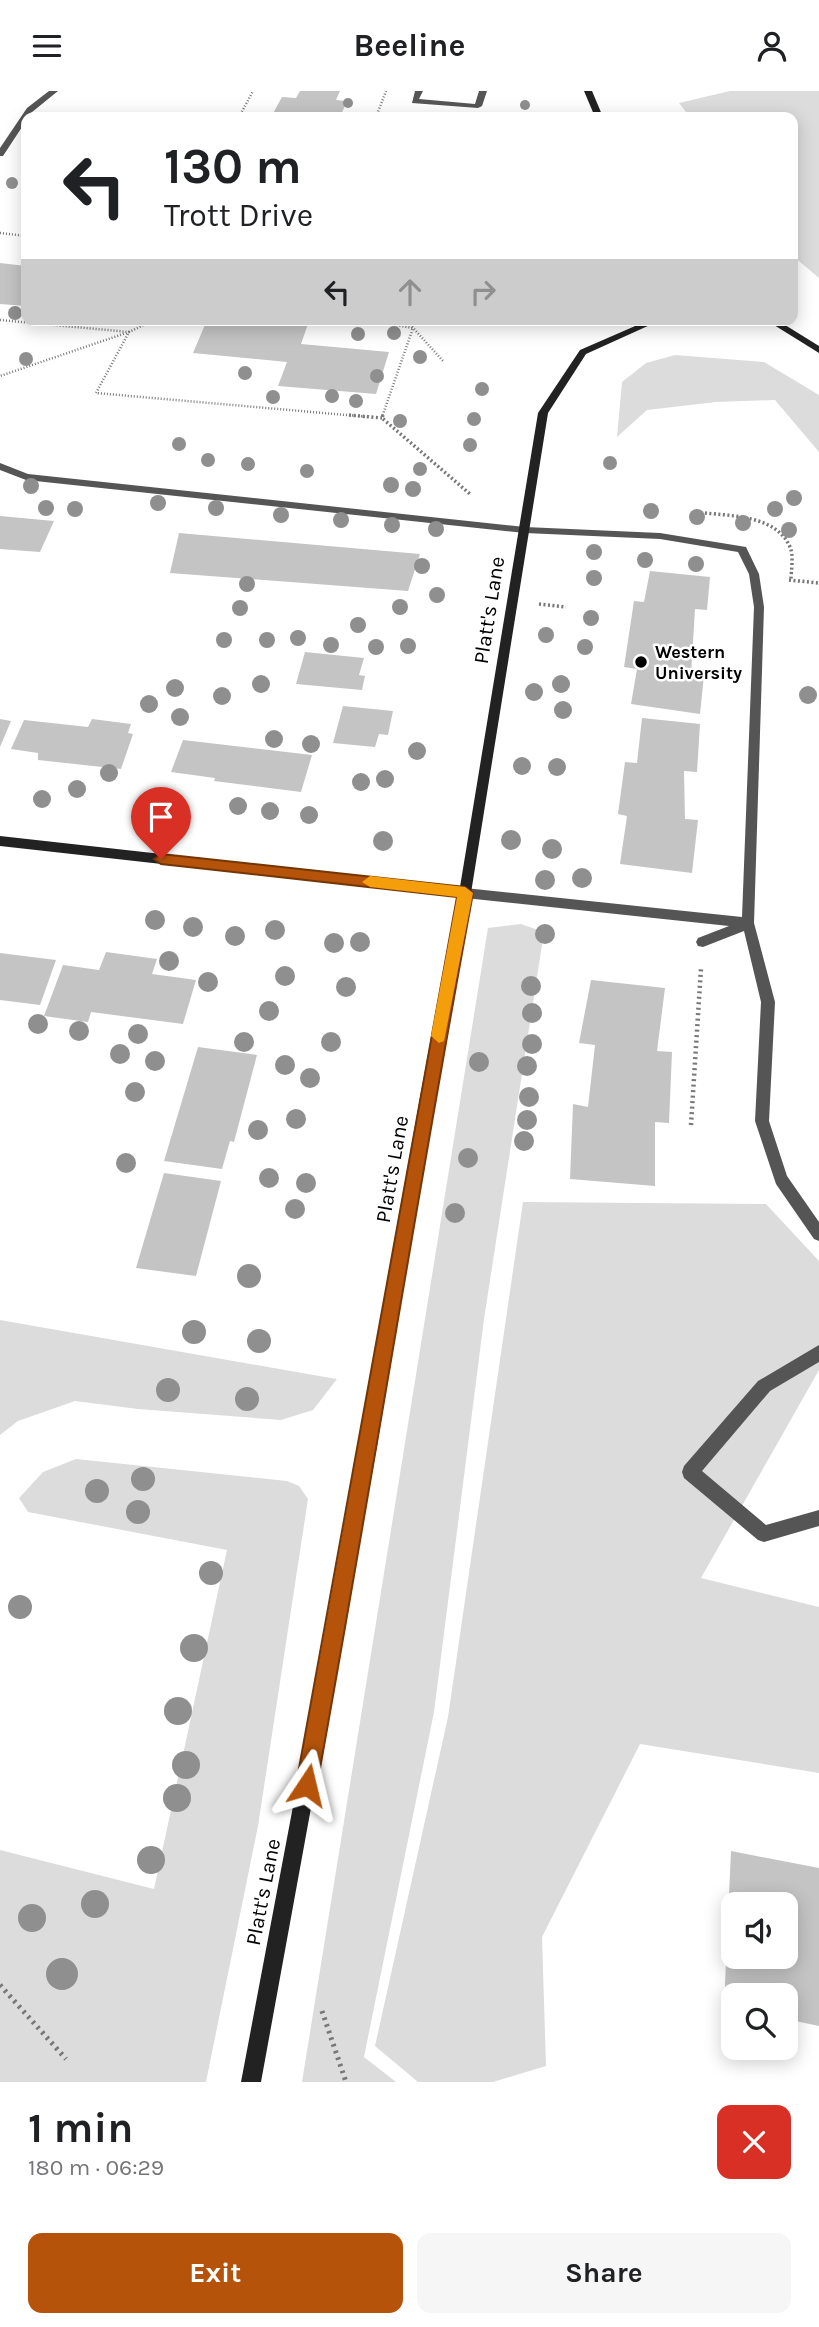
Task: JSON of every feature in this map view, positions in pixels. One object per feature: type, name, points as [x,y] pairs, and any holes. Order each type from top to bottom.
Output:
[{"type":"street","points":[[588,91],[597,112]]},
{"type":"street","name":"Platt's Lane","points":[[251,2082],[369,1446],[420,1139],[465,893],[543,413],[583,352],[643,326]]},
{"type":"street","points":[[780,326],[819,350]]},
{"type":"street","points":[[0,841],[465,893]]},
{"type":"lane","points":[[29,112],[54,91]]},
{"type":"lane","points":[[419,91],[415,101],[478,106],[483,91]]},
{"type":"lane","points":[[0,154],[21,123]]},
{"type":"lane","points":[[0,466],[26,477],[525,530],[660,536],[742,549],[754,575],[759,607],[748,923],[768,1002],[762,1121],[781,1179],[819,1234]]},
{"type":"lane","points":[[465,893],[748,923]]},
{"type":"lane","points":[[703,943],[748,923]]},
{"type":"lane","points":[[819,1353],[764,1386],[690,1472],[764,1534],[819,1518]]},
{"type":"path","points":[[242,112],[253,91]]},
{"type":"path","points":[[378,112],[386,91]]},
{"type":"path","points":[[0,233],[21,235]]},
{"type":"path","points":[[0,320],[21,322]]},
{"type":"path","points":[[64,326],[129,332]]},
{"type":"path","points":[[0,376],[142,326]]},
{"type":"path","points":[[402,326],[413,328],[443,361]]},
{"type":"path","points":[[382,418],[413,328]]},
{"type":"path","points":[[129,332],[96,393],[382,418],[470,493]]},
{"type":"path","points":[[691,1125],[703,943]]},
{"type":"path","points":[[0,1985],[66,2059]]},
{"type":"path","points":[[322,2011],[346,2082]]},
{"type":"shaded area","points":[[730,91],[819,91],[819,278],[798,260],[798,112],[686,112],[679,103]]},
{"type":"shaded area","points":[[675,355],[764,362],[819,395],[819,452],[775,400],[716,402],[647,410],[617,437],[622,382],[646,363]]},
{"type":"shaded area","points":[[521,924],[544,932],[484,1319],[434,1712],[364,2057],[396,2082],[302,2082],[488,928]]},
{"type":"shaded area","points":[[523,1202],[766,1204],[819,1261],[819,1370],[701,1578],[819,1607],[819,1773],[640,1744],[542,1937],[546,2066],[493,2082],[418,2082],[375,2046],[448,1717]]},
{"type":"shaded area","points":[[0,1320],[337,1379],[313,1410],[281,1420],[138,1409],[75,1401],[18,1421],[0,1435]]},
{"type":"shaded area","points":[[76,1459],[287,1481],[299,1486],[308,1499],[258,1826],[206,2082],[0,2082],[0,1850],[154,1889],[227,1550],[28,1512],[19,1498],[43,1472]]},
{"type":"building","points":[[300,91],[340,91],[336,100],[347,101],[342,112],[274,112],[282,97],[296,98]]},
{"type":"building","points":[[0,263],[21,265],[21,306],[0,304]]},
{"type":"building","points":[[204,326],[307,326],[301,344],[389,352],[376,394],[278,386],[287,362],[193,353]]},
{"type":"building","points":[[0,516],[54,521],[40,552],[0,549]]},
{"type":"building","points":[[179,533],[420,554],[408,591],[170,573]]},
{"type":"building","points":[[650,571],[710,577],[707,610],[695,609],[691,675],[704,675],[700,714],[631,704],[637,669],[624,667],[634,601],[644,602]]},
{"type":"building","points":[[305,652],[364,658],[359,675],[365,676],[362,690],[296,684]]},
{"type":"building","points":[[343,706],[393,711],[388,735],[379,734],[375,747],[333,743]]},
{"type":"building","points":[[642,718],[700,724],[697,772],[684,771],[685,819],[698,820],[692,873],[620,864],[627,816],[618,814],[625,762],[637,763]]},
{"type":"building","points":[[0,719],[11,721],[0,747]]},
{"type":"building","points":[[92,719],[131,724],[128,733],[133,734],[121,769],[38,760],[38,753],[11,749],[24,720],[88,727]]},
{"type":"building","points":[[183,740],[312,755],[301,792],[214,781],[215,778],[171,772]]},
{"type":"building","points":[[106,952],[157,959],[152,974],[196,980],[183,1024],[91,1012],[88,1022],[44,1016],[63,965],[99,970]]},
{"type":"building","points":[[0,953],[56,960],[40,1005],[0,1000]]},
{"type":"building","points":[[591,980],[665,988],[657,1051],[672,1052],[669,1123],[655,1122],[655,1186],[570,1179],[573,1104],[588,1107],[595,1045],[579,1043]]},
{"type":"building","points":[[198,1047],[257,1055],[234,1142],[230,1141],[222,1169],[164,1161]]},
{"type":"building","points":[[164,1173],[221,1181],[196,1276],[136,1268]]},
{"type":"building","points":[[731,1851],[819,1868],[819,2026],[798,2022],[798,1983],[725,1983],[726,1969],[798,1969],[798,1892],[729,1892]]},
{"type":"slow traffic","points":[[370,882],[465,893],[439,1036]]},
{"type":"place","name":"Western University","points":[[641,662]]},
{"type":"route","points":[[161,859],[465,893],[307,1785]]}]
